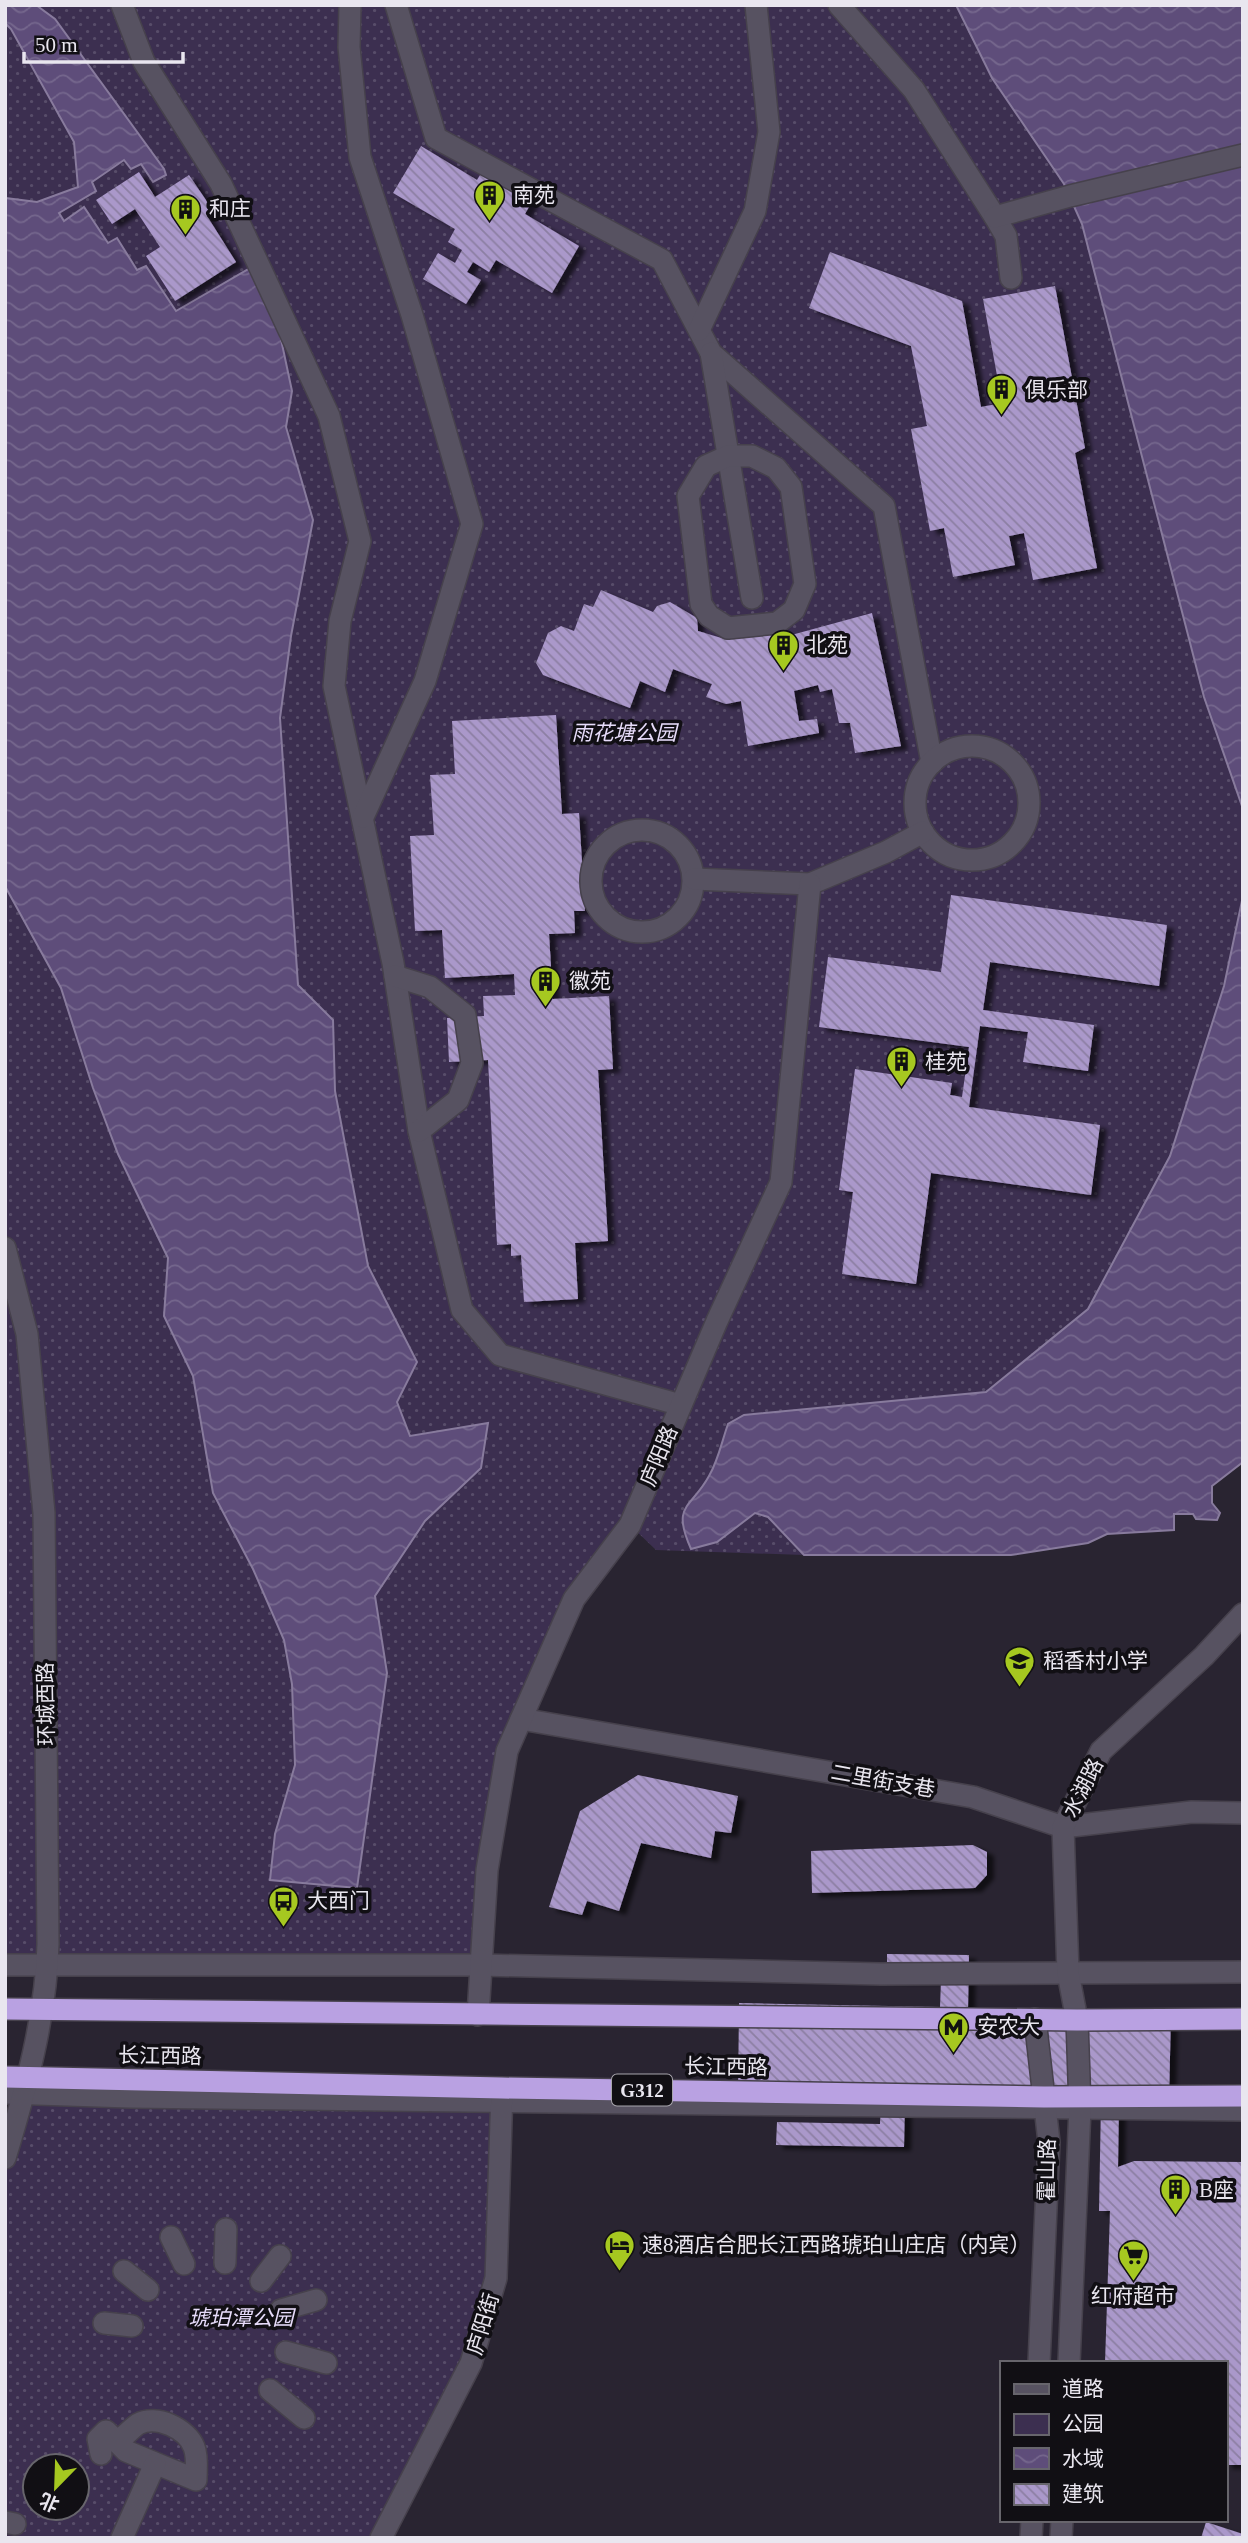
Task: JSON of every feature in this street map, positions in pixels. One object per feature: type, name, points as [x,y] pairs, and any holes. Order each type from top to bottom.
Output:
[{"type":"highway","points":[[5,2009],[1243,2020]]},
{"type":"highway","name":"G312","points":[[5,2077],[25,2085]]},
{"type":"highway","name":"长江西路","points":[[25,2085],[1080,2103],[1243,2096]]},
{"type":"street","points":[[122,5],[145,62],[221,184],[329,416],[360,541],[340,621],[334,687],[396,976],[419,1131],[462,1310],[500,1355],[681,1405]]},
{"type":"street","points":[[350,5],[349,47],[360,157],[412,315],[472,524],[425,681],[363,817]]},
{"type":"street","points":[[396,5],[436,138],[662,260],[711,353],[752,598]]},
{"type":"street","points":[[699,330],[755,211],[769,132],[756,5]]},
{"type":"street","points":[[839,5],[914,90],[995,217],[1006,236],[1011,278]]},
{"type":"street","points":[[995,217],[1070,196],[1243,155]]},
{"type":"street","points":[[711,353],[884,506],[932,763]]},
{"type":"street","points":[[728,456],[752,456],[776,468],[790,487],[805,584],[794,610],[777,623],[728,628],[709,616],[701,604],[688,496],[705,466],[728,456]]},
{"type":"street","points":[[965,747],[984,748],[1001,754],[1016,767],[1025,783],[1029,802],[1027,820],[1018,837],[1005,850],[988,858],[969,860],[951,856],[935,846],[923,832],[916,815],[915,796],[921,778],[932,763],[947,752],[965,747]]},
{"type":"street","points":[[638,830],[654,831],[670,837],[691,863],[694,879],[691,896],[683,911],[671,923],[655,930],[638,932],[622,928],[607,918],[597,904],[592,888],[592,872],[597,856],[608,843],[621,834],[638,830]]},
{"type":"street","points":[[694,879],[810,884],[886,852],[923,832]]},
{"type":"street","name":"庐阳路","points":[[478,2015],[487,1870],[507,1751],[574,1599],[630,1525],[781,1182],[810,884]]},
{"type":"street","points":[[396,976],[430,987],[465,1015],[471,1063],[458,1100],[419,1131]]},
{"type":"street","name":"环城西路","points":[[5,1248],[27,1334],[44,1513],[49,2009],[5,2158]]},
{"type":"street","name":"水湖路","points":[[1077,2020],[1068,1973],[1063,1827],[1101,1751],[1205,1656],[1243,1614]]},
{"type":"street","name":"二里街支巷","points":[[521,1719],[973,1797],[1063,1827],[1192,1812],[1243,1813]]},
{"type":"street","points":[[5,1965],[481,1965],[867,1973],[1243,1972]]},
{"type":"street","name":"霍山路","points":[[1035,2019],[1049,2142],[1039,2361]]},
{"type":"street","name":"霍山路","points":[[1069,2361],[1080,2103],[1077,2020]]},
{"type":"street","name":"庐阳街","points":[[381,2538],[471,2363],[496,2278],[502,2095]]},
{"type":"street","points":[[1080,2103],[1243,2110]]},
{"type":"street","points":[[225,2263],[226,2229]]},
{"type":"street","points":[[171,2237],[184,2264]]},
{"type":"street","points":[[261,2281],[280,2256]]},
{"type":"street","points":[[124,2271],[148,2290]]},
{"type":"street","points":[[281,2310],[316,2300]]},
{"type":"street","points":[[104,2323],[132,2326]]},
{"type":"street","points":[[286,2352],[326,2362]]},
{"type":"street","points":[[270,2390],[304,2418]]},
{"type":"street","points":[[171,2417],[190,2438],[195,2451],[196,2480],[155,2463],[126,2451],[109,2448],[140,2423],[171,2417]]},
{"type":"street","points":[[122,2538],[155,2463]]},
{"type":"green space","name":"雨花塘公园","points":[[5,5],[1243,5],[1243,1462],[1212,1486],[1212,1503],[1220,1513],[1217,1520],[1196,1519],[1193,1514],[1174,1514],[1174,1530],[1107,1534],[1088,1543],[1011,1555],[804,1555],[656,1550],[630,1525],[574,1599],[507,1751],[481,1965],[5,1965]]},
{"type":"green space","name":"琥珀潭公园","points":[[25,2093],[502,2101],[496,2278],[471,2363],[381,2538],[5,2538],[5,2158]]},
{"type":"water","points":[[5,5],[36,5],[55,19],[166,175],[153,182],[141,164],[131,169],[124,160],[92,182],[96,191],[59,213],[64,221],[84,207],[108,243],[117,238],[137,270],[146,266],[176,311],[252,267],[275,311],[292,391],[286,427],[313,520],[291,636],[280,718],[298,985],[333,1020],[335,1091],[368,1266],[417,1362],[397,1402],[410,1436],[488,1423],[481,1468],[425,1521],[375,1596],[387,1673],[357,1888],[270,1880],[275,1834],[295,1765],[292,1684],[284,1640],[253,1569],[213,1493],[193,1376],[164,1316],[168,1258],[118,1154],[93,1088],[61,988],[6,888],[5,198],[37,202],[78,187],[74,142],[11,29],[5,23]]},
{"type":"water","points":[[956,5],[1243,5],[1243,809],[1204,697],[1082,224],[1064,184],[992,78]]},
{"type":"water","points":[[1243,896],[1243,1462],[1212,1486],[1212,1503],[1220,1513],[1217,1520],[1196,1519],[1193,1514],[1174,1514],[1174,1530],[1107,1534],[1088,1543],[1011,1555],[804,1555],[768,1517],[755,1513],[717,1542],[691,1549],[685,1534],[683,1515],[712,1470],[728,1424],[744,1415],[986,1392],[1088,1309],[1170,1156],[1224,986]]},
{"type":"building","name":"南苑","points":[[421,146],[477,180],[486,165],[536,194],[525,214],[579,246],[552,293],[496,260],[489,272],[473,262],[467,272],[481,280],[466,304],[423,279],[438,253],[455,263],[462,250],[448,242],[455,229],[393,193]]},
{"type":"building","name":"和庄","points":[[139,172],[155,197],[189,175],[214,212],[207,216],[236,262],[175,301],[146,256],[160,247],[135,209],[112,224],[96,200]]},
{"type":"building","name":"俱乐部","points":[[830,252],[962,301],[981,407],[1002,403],[983,299],[1055,286],[1085,448],[1075,453],[1097,568],[1033,580],[1024,533],[1009,536],[1015,565],[953,577],[944,528],[930,531],[911,429],[927,426],[911,346],[809,308]]},
{"type":"building","name":"北苑","points":[[601,590],[653,612],[657,606],[670,602],[697,618],[698,631],[728,640],[728,628],[777,623],[784,637],[872,613],[901,746],[855,753],[850,723],[839,723],[832,689],[820,692],[818,685],[794,691],[799,721],[817,719],[819,733],[748,746],[741,701],[726,704],[706,697],[712,684],[673,669],[665,692],[640,681],[630,708],[543,675],[536,663],[548,633],[561,626],[574,631],[584,604],[593,607]]},
{"type":"building","name":"徽苑","points":[[556,715],[562,814],[579,813],[585,911],[574,911],[575,933],[549,934],[553,999],[609,996],[613,1069],[598,1070],[608,1241],[575,1243],[578,1299],[524,1302],[521,1255],[511,1256],[511,1244],[497,1245],[488,1060],[449,1062],[447,1018],[484,1016],[483,996],[515,995],[514,974],[445,978],[442,930],[415,931],[410,836],[434,835],[430,775],[455,774],[452,721]]},
{"type":"building","name":"桂苑","points":[[951,895],[1167,925],[1159,986],[990,962],[983,1010],[1094,1025],[1088,1071],[1023,1062],[1028,1032],[980,1026],[969,1107],[1100,1125],[1091,1195],[931,1173],[916,1284],[842,1274],[853,1192],[839,1190],[855,1069],[952,1083],[950,1095],[962,1097],[969,1047],[819,1027],[828,957],[941,972]]},
{"type":"building","points":[[638,1775],[738,1796],[731,1833],[715,1831],[711,1858],[641,1843],[619,1911],[587,1901],[582,1915],[549,1907],[580,1811]]},
{"type":"building","points":[[973,1845],[987,1852],[987,1875],[975,1888],[812,1893],[811,1851]]},
{"type":"building","name":"安农大","points":[[887,1954],[969,1955],[968,2008],[1171,2012],[1169,2101],[1119,2100],[1118,2167],[1134,2161],[1243,2162],[1243,2465],[1227,2465],[1227,2361],[1105,2361],[1110,2211],[1099,2211],[1101,2102],[905,2098],[904,2147],[776,2145],[777,2122],[880,2124],[881,2098],[738,2096],[739,2003],[940,2007],[941,1980],[887,1979]]},
{"type":"building","points":[[1206,2522],[1243,2534],[1243,2538],[1201,2538]]},
{"type":"place","name":"南苑","points":[[490,222]]},
{"type":"place","name":"和庄","points":[[186,236]]},
{"type":"place","name":"俱乐部","points":[[1002,417]]},
{"type":"place","name":"北苑","points":[[783,672]]},
{"type":"place","name":"徽苑","points":[[546,1008]]},
{"type":"place","name":"桂苑","points":[[902,1089]]},
{"type":"place","name":"稻香村小学","points":[[1020,1688]]},
{"type":"place","name":"大西门","points":[[284,1928]]},
{"type":"place","name":"安农大","points":[[954,2054]]},
{"type":"place","name":"B座","points":[[1176,2217]]},
{"type":"place","name":"速8酒店合肥长江西路琥珀山庄店（内宾）","points":[[619,2272]]},
{"type":"place","name":"红府超市","points":[[1133,2283]]}]
